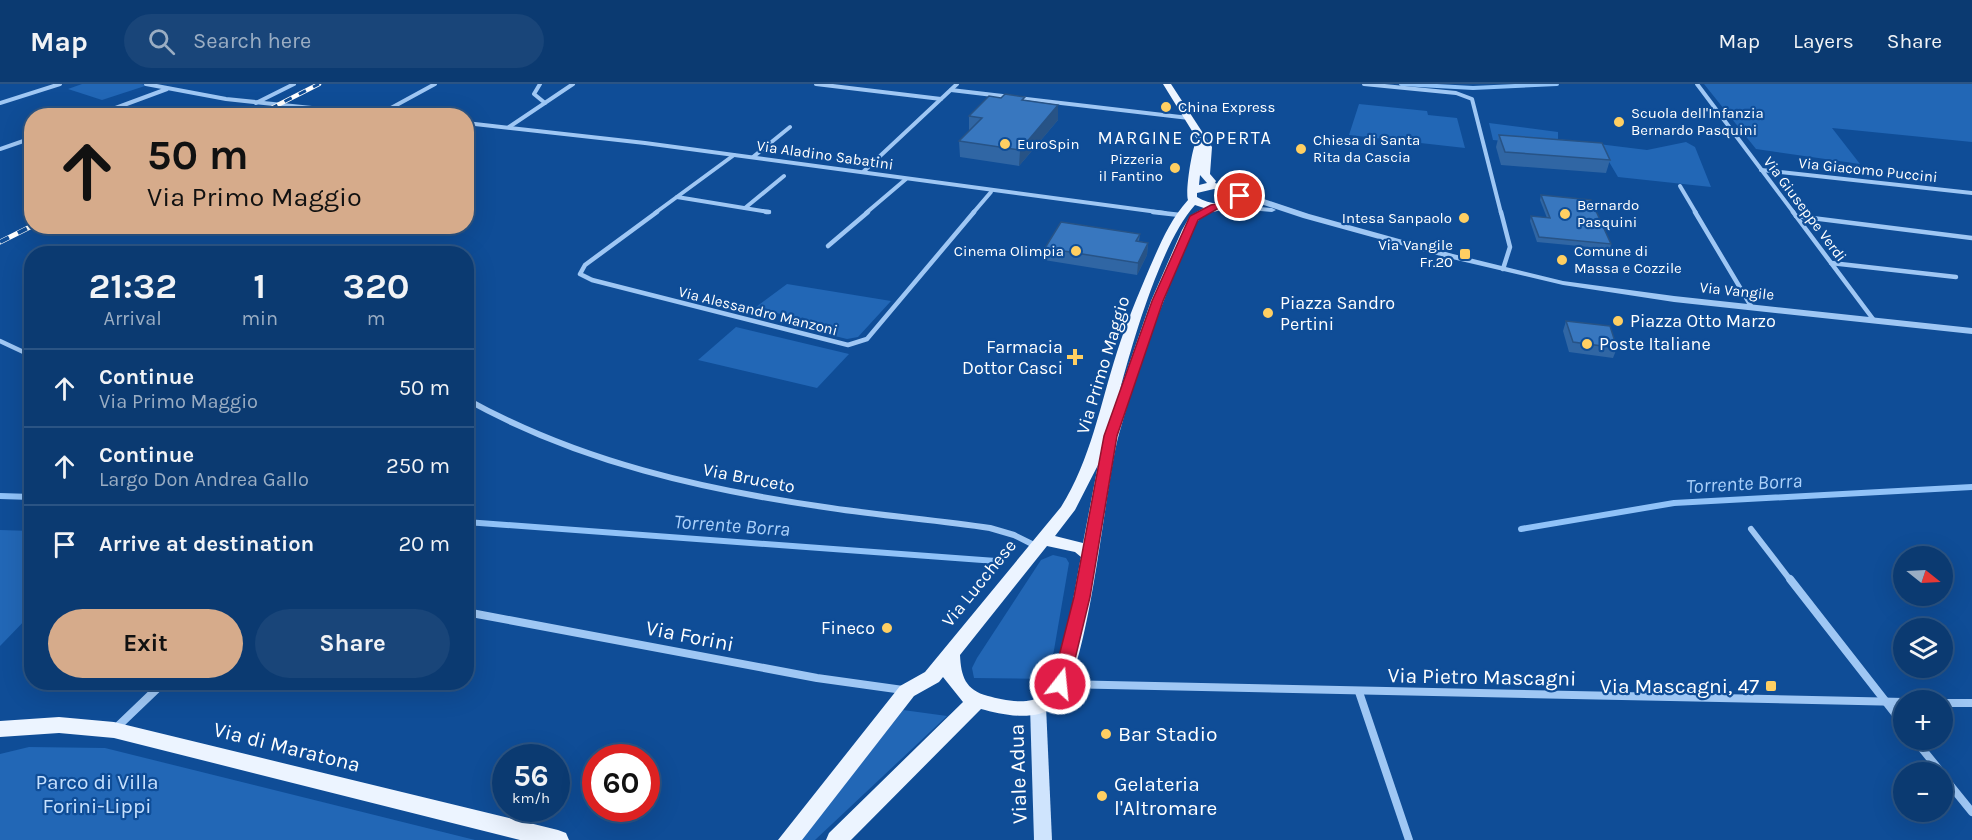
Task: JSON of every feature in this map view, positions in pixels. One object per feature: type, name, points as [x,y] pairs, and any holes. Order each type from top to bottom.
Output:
[{"type":"main road","points":[[1167,84],[1208,149],[1205,174],[1215,186]]},
{"type":"main road","points":[[1193,195],[1197,147],[1202,140]]},
{"type":"main road","points":[[1193,195],[1204,186],[1215,186],[1237,193]]},
{"type":"main road","name":"Via Primo Maggio","points":[[1090,555],[1111,436],[1157,301],[1194,218],[1220,206],[1239,201],[1240,196],[1237,193]]},
{"type":"main road","points":[[1193,195],[1220,206]]},
{"type":"main road","name":"Via Primo Maggio","points":[[1040,543],[1067,510],[1093,460],[1124,351],[1148,286],[1180,215],[1193,195]]},
{"type":"main road","points":[[951,655],[952,678],[966,695],[977,701],[1005,708],[1038,706],[1049,700],[1060,684],[1078,617],[1090,555],[1080,548],[1040,543]]},
{"type":"main road","name":"Via Lucchese","points":[[907,691],[932,677],[1040,543]]},
{"type":"main road","points":[[789,840],[907,691]]},
{"type":"main road","points":[[837,840],[977,701]]},
{"type":"main road","name":"Viale Adua","points":[[1038,706],[1043,840]]},
{"type":"main road","name":"Via di Maratona","points":[[0,729],[59,725],[114,730],[558,840]]},
{"type":"street","points":[[0,103],[60,84]]},
{"type":"street","points":[[146,84],[255,103],[307,108]]},
{"type":"street","points":[[255,103],[294,84]]},
{"type":"street","points":[[392,108],[435,84]]},
{"type":"street","points":[[540,84],[534,94],[545,103]]},
{"type":"street","points":[[508,127],[573,84]]},
{"type":"street","points":[[816,84],[941,99]]},
{"type":"street","points":[[862,172],[957,84]]},
{"type":"street","points":[[1365,84],[1468,96],[1472,99],[1509,240],[1510,251],[1503,269]]},
{"type":"street","name":"Via Giuseppe Verdi","points":[[1697,84],[1873,319]]},
{"type":"street","points":[[116,108],[168,89]]},
{"type":"street","points":[[951,90],[1189,118]]},
{"type":"street","name":"Via Aladino Sabatini","points":[[474,124],[735,154],[991,192],[1180,215]]},
{"type":"street","points":[[753,157],[790,127]]},
{"type":"street","points":[[0,149],[24,141]]},
{"type":"street","name":"Via Alessandro Manzoni","points":[[735,154],[582,268],[580,271],[582,277],[822,340],[853,345],[867,339],[991,192]]},
{"type":"street","name":"Via Giacomo Puccini","points":[[1761,170],[1972,193]]},
{"type":"street","points":[[745,208],[784,176]]},
{"type":"street","points":[[828,246],[906,179]]},
{"type":"street","points":[[1680,186],[1751,306]]},
{"type":"street","points":[[1237,193],[1293,213]]},
{"type":"street","points":[[677,197],[769,212]]},
{"type":"street","points":[[1220,206],[1293,213]]},
{"type":"street","name":"Via Vangile","points":[[1293,213],[1503,269],[1591,287],[1972,331]]},
{"type":"street","points":[[1796,216],[1972,238]]},
{"type":"street","points":[[1831,263],[1956,277]]},
{"type":"street","points":[[0,341],[24,352]]},
{"type":"street","name":"Via Bruceto","points":[[474,404],[489,413],[555,441],[676,479],[829,508],[993,529],[1040,543]]},
{"type":"street","points":[[1751,529],[1893,712]]},
{"type":"street","name":"Via Forini","points":[[474,614],[817,678],[907,691]]},
{"type":"street","name":"Via Pietro Mascagni","points":[[1060,684],[1893,702]]},
{"type":"street","points":[[114,730],[156,690]]},
{"type":"street","points":[[1359,692],[1409,840]]},
{"type":"street","points":[[1953,703],[1972,703]]},
{"type":"street","points":[[1923,750],[1932,762]]},
{"type":"street","points":[[1953,788],[1972,812]]},
{"type":"green space","points":[[82,84],[148,85],[102,100],[68,89]]},
{"type":"green space","points":[[1704,84],[1972,84],[1972,142],[1832,128],[1860,164],[1756,149]]},
{"type":"green space","points":[[1359,104],[1427,111],[1428,115],[1457,118],[1465,148],[1349,135]]},
{"type":"green space","points":[[1489,123],[1558,132],[1558,139],[1647,150],[1686,142],[1695,147],[1711,187],[1618,177],[1602,150],[1493,140]]},
{"type":"green space","points":[[787,284],[891,301],[858,337],[847,339],[790,325],[791,317],[756,307]]},
{"type":"green space","points":[[736,327],[849,354],[817,388],[698,360]]},
{"type":"green space","points":[[0,530],[24,531],[24,621],[0,646]]},
{"type":"green space","points":[[1053,555],[1066,558],[1069,563],[1049,679],[974,678],[972,668],[977,658],[1041,560]]},
{"type":"green space","points":[[903,710],[947,716],[815,840],[801,840]]},
{"type":"green space","name":"Parco di Villa Forini-Lippi","points":[[29,747],[105,748],[475,840],[0,840],[0,754]]},
{"type":"building","points":[[1005,94],[1025,97],[1022,100],[1058,105],[1020,150],[959,141],[982,118],[969,116],[989,96],[1001,98]]},
{"type":"building","points":[[1499,135],[1602,143],[1610,160],[1505,152]]},
{"type":"building","points":[[1541,195],[1591,200],[1611,244],[1539,237],[1531,216],[1550,218]]},
{"type":"building","points":[[1061,222],[1140,234],[1136,241],[1148,243],[1138,263],[1045,248]]},
{"type":"building","points":[[1566,321],[1610,326],[1617,348],[1573,342]]},
{"type":"waterway","points":[[1401,84],[1473,88],[1557,84]]},
{"type":"waterway","name":"Torrente Borra","points":[[1521,529],[1674,503],[1972,487]]},
{"type":"waterway","name":"Torrente Borra","points":[[0,496],[24,497]]},
{"type":"waterway","name":"Torrente Borra","points":[[474,523],[996,561]]},
{"type":"railway","points":[[272,108],[319,84]]},
{"type":"railway","points":[[0,242],[24,230]]},
{"type":"place","name":"China Express","points":[[1166,107]]},
{"type":"place","name":"Scuola dell'Infanzia Bernardo Pasquini","points":[[1619,122]]},
{"type":"place","name":"EuroSpin","points":[[1005,144]]},
{"type":"place","name":"Chiesa di Santa Rita da Cascia","points":[[1301,149]]},
{"type":"place","name":"Pizzeria il Fantino","points":[[1175,168]]},
{"type":"place","name":"Bernardo Pasquini","points":[[1565,214]]},
{"type":"place","name":"Intesa Sanpaolo","points":[[1464,218]]},
{"type":"place","name":"Cinema Olimpia","points":[[1076,251]]},
{"type":"place","name":"Via Vangile Fr.20","points":[[1465,254]]},
{"type":"place","name":"Comune di Massa e Cozzile","points":[[1562,260]]},
{"type":"place","name":"Piazza Sandro Pertini","points":[[1268,313]]},
{"type":"place","name":"Piazza Otto Marzo","points":[[1618,321]]},
{"type":"place","name":"Poste Italiane","points":[[1587,344]]},
{"type":"place","name":"Farmacia Dottor Casci","points":[[1075,357]]},
{"type":"place","name":"Fineco","points":[[887,628]]},
{"type":"place","name":"Via Mascagni, 47","points":[[1771,686]]},
{"type":"place","name":"Bar Stadio","points":[[1106,734]]},
{"type":"place","name":"Gelateria l'Altromare","points":[[1102,796]]},
{"type":"district","name":"MARGINE COPERTA","points":[[1185,138]]},
{"type":"route","points":[[1060,684],[1078,617],[1111,436],[1150,328],[1157,301],[1194,218],[1214,207],[1236,204],[1240,196]]}]
